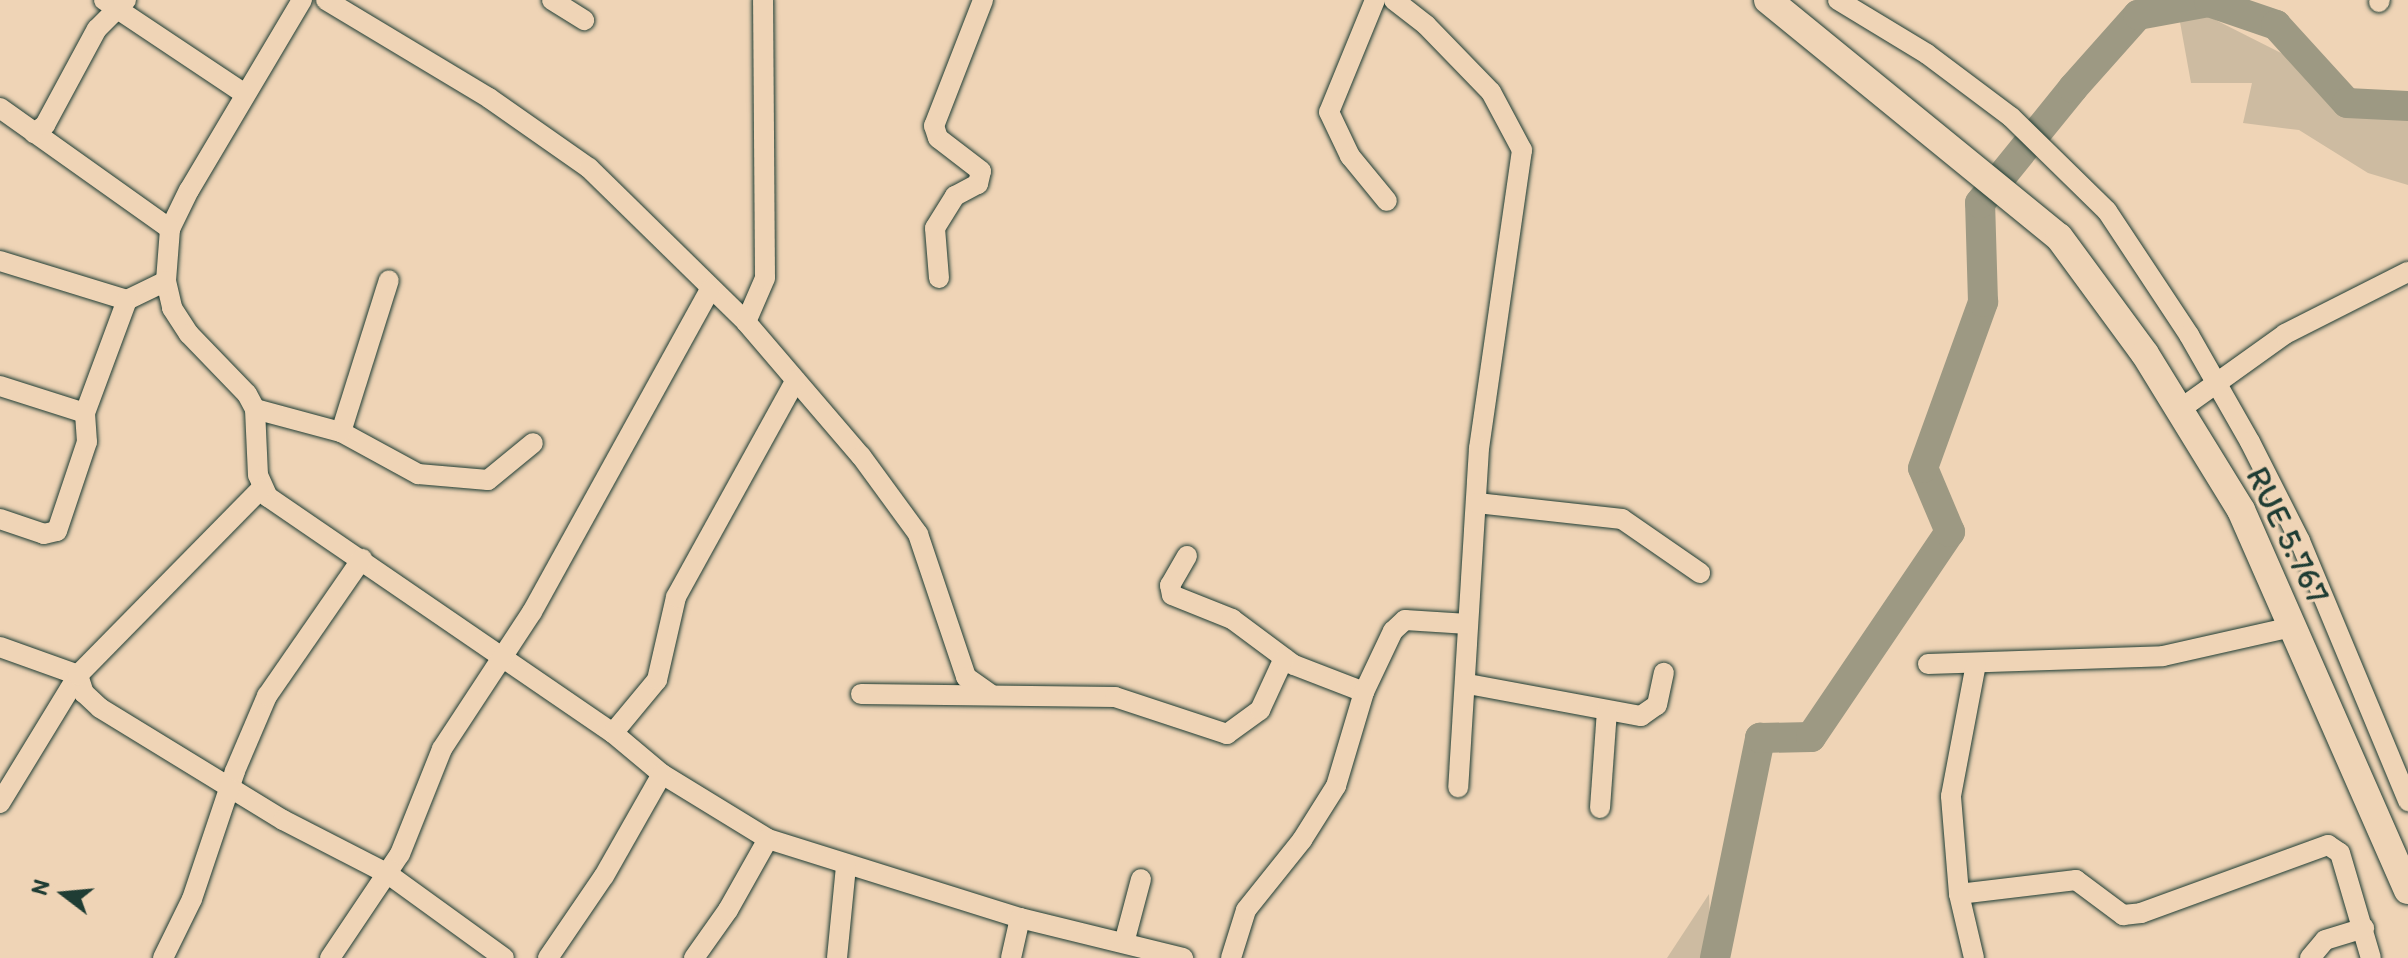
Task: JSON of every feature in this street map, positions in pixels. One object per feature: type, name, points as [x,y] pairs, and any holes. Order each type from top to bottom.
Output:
[{"type":"highway","name":"RUE 5.767","points":[[1768,0],[2059,237],[2179,410],[2241,510],[2408,890]]},
{"type":"street","points":[[2,795],[78,675],[261,489],[255,409],[247,394],[189,334],[172,308],[166,281],[170,229],[242,92],[302,0]]},
{"type":"street","points":[[326,0],[489,98],[589,168],[643,215],[710,290],[746,322],[918,534],[966,677],[990,694]]},
{"type":"street","points":[[552,0],[584,20]]},
{"type":"street","points":[[746,322],[765,278],[763,0]]},
{"type":"street","points":[[939,278],[935,228],[955,196],[978,184],[981,171],[938,138],[934,126],[983,0]]},
{"type":"street","points":[[1375,0],[1329,112],[1350,156],[1387,201]]},
{"type":"street","points":[[1394,0],[1491,92],[1522,150],[1483,409],[1468,624],[1468,684],[1458,787]]},
{"type":"street","points":[[1838,0],[1927,54],[2059,159],[2107,211],[2217,385],[2300,541],[2408,801]]},
{"type":"street","points":[[34,133],[45,125],[89,40],[116,3],[242,92]]},
{"type":"street","points":[[0,108],[170,229]]},
{"type":"street","points":[[0,261],[127,300],[166,281]]},
{"type":"street","points":[[2179,410],[2285,334],[2408,272]]},
{"type":"street","points":[[341,432],[389,280]]},
{"type":"street","points":[[330,958],[388,874],[442,749],[498,659],[532,612],[710,290]]},
{"type":"street","points":[[0,519],[44,534],[57,531],[87,442],[85,413],[127,300]]},
{"type":"street","points":[[613,733],[657,680],[676,597],[795,381]]},
{"type":"street","points":[[0,386],[85,413]]},
{"type":"street","points":[[255,409],[341,432],[404,470],[479,481],[497,475],[533,443]]},
{"type":"street","points":[[261,489],[498,659],[613,733],[662,774],[768,839],[846,867],[1020,918],[1183,958]]},
{"type":"street","points":[[1477,503],[1622,519],[1700,573]]},
{"type":"street","points":[[1187,556],[1170,585],[1172,595],[1232,619],[1284,658],[1364,692]]},
{"type":"street","points":[[163,958],[192,899],[229,788],[279,675],[362,559]]},
{"type":"street","points":[[1231,958],[1246,910],[1302,840],[1336,786],[1364,692],[1398,624],[1405,620],[1468,624]]},
{"type":"street","points":[[1928,664],[2163,656],[2292,627]]},
{"type":"street","points":[[0,647],[78,675]]},
{"type":"street","points":[[861,694],[1131,699],[1227,734],[1260,710],[1284,658]]},
{"type":"street","points":[[1974,958],[1959,894],[1951,796],[1976,664]]},
{"type":"street","points":[[1468,684],[1607,711],[1648,714],[1657,705],[1664,673]]},
{"type":"street","points":[[78,675],[84,693],[100,708],[229,788],[388,874],[504,958]]},
{"type":"street","points":[[1600,808],[1607,711]]},
{"type":"street","points":[[548,958],[604,876],[662,774]]},
{"type":"street","points":[[694,958],[728,910],[768,839]]},
{"type":"street","points":[[1959,894],[2076,880],[2123,915],[2141,913],[2328,845],[2340,853],[2371,958]]},
{"type":"street","points":[[837,958],[846,867]]},
{"type":"street","points":[[1124,943],[1141,879]]},
{"type":"street","points":[[1011,958],[1020,918]]},
{"type":"street","points":[[2310,958],[2325,940],[2364,928]]},
{"type":"shaded area","points":[[2176,0],[2398,112],[2408,111],[2408,185],[2368,173],[2299,130],[2243,123],[2252,83],[2191,83]]},
{"type":"shaded area","points":[[1709,894],[1711,958],[1667,958]]},
{"type":"waterway","points":[[1715,958],[1760,738],[1811,737],[1950,532],[1923,468],[1983,302],[1980,203],[2073,88],[2138,15],[2209,2],[2276,25],[2347,103],[2408,106]]}]
